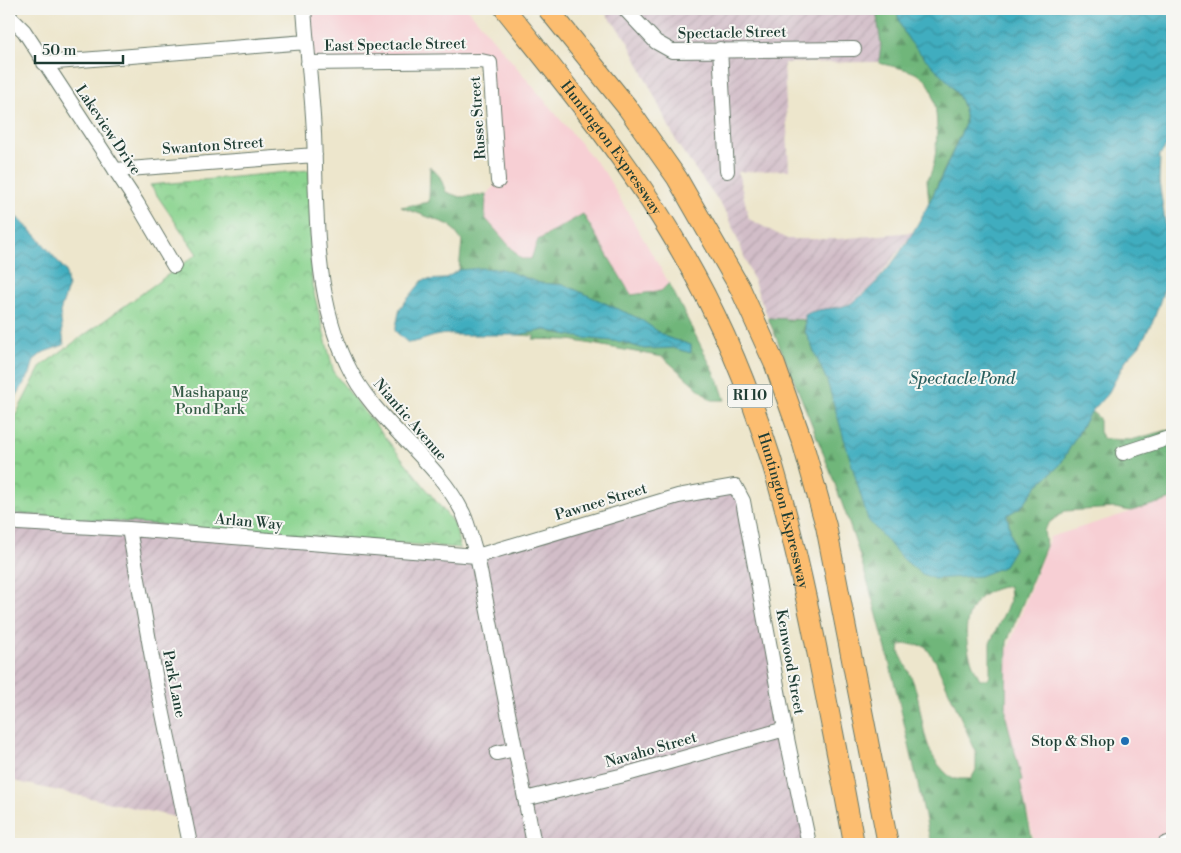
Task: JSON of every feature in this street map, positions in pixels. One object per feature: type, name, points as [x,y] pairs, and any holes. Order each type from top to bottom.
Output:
[{"type":"highway","name":"Huntington Expressway","points":[[505,9],[612,144],[641,186],[705,294],[740,371],[770,450],[792,532],[854,844]]},
{"type":"highway","name":"RI 10","points":[[548,9],[627,107],[677,178],[720,250],[758,325],[790,405],[816,486],[834,560],[888,844]]},
{"type":"highway","points":[[856,672],[879,747],[902,844]]},
{"type":"street","name":"Niantic Avenue","points":[[304,9],[320,267],[332,324],[346,365],[365,396],[448,490],[463,514],[477,556],[534,844]]},
{"type":"street","name":"Spectacle Street","points":[[626,9],[656,42],[672,51],[854,48]]},
{"type":"street","name":"Lakeview Drive","points":[[9,16],[24,32],[115,170],[174,266]]},
{"type":"street","points":[[44,63],[306,42]]},
{"type":"street","points":[[720,49],[727,172]]},
{"type":"street","name":"East Spectacle Street","points":[[308,63],[482,61]]},
{"type":"street","name":"Russe Street","points":[[482,61],[490,63],[498,181]]},
{"type":"street","name":"Swanton Street","points":[[115,170],[314,155]]},
{"type":"street","points":[[1122,453],[1172,438]]},
{"type":"street","name":"Pawnee Street","points":[[477,556],[678,496],[735,486]]},
{"type":"street","name":"Kenwood Street","points":[[735,486],[743,501],[785,729],[809,844]]},
{"type":"street","name":"Arlan Way","points":[[18,523],[129,529],[477,556]]},
{"type":"street","name":"Park Lane","points":[[129,529],[156,678],[190,844]]},
{"type":"street","name":"Navaho Street","points":[[525,799],[620,776],[785,729]]},
{"type":"street","points":[[497,753],[515,749]]},
{"type":"street","points":[[1165,844],[1172,842]]},
{"type":"shaded area","points":[[303,9],[468,9],[605,173],[669,283],[661,291],[631,295],[585,217],[531,259],[521,259],[485,218],[486,195],[496,184],[490,63],[308,66]]},
{"type":"shaded area","points":[[602,9],[876,9],[881,45],[879,62],[784,63],[789,170],[738,172],[749,219],[787,239],[838,239],[913,232],[874,284],[853,302],[833,310],[810,312],[805,315],[804,320],[768,318],[728,215],[678,145],[627,40]]},
{"type":"shaded area","points":[[738,491],[808,844],[191,844],[188,820],[9,780],[9,509],[474,557],[671,498]]},
{"type":"shaded area","points":[[1172,499],[1172,844],[1035,844],[996,681],[1050,537]]},
{"type":"green space","points":[[876,9],[897,9],[901,26],[910,41],[957,93],[964,108],[965,124],[929,203],[927,180],[934,160],[937,132],[935,103],[932,91],[928,83],[919,75],[879,63],[881,45]]},
{"type":"green space","points":[[430,166],[440,177],[446,192],[460,197],[486,195],[485,218],[521,259],[531,259],[538,240],[583,214],[631,295],[661,291],[669,283],[719,382],[725,400],[711,400],[663,357],[570,340],[533,339],[535,336],[517,335],[545,330],[583,338],[622,342],[644,349],[673,348],[691,353],[691,345],[666,337],[640,319],[565,285],[540,283],[502,269],[459,270],[462,241],[450,225],[401,207],[429,202]]},
{"type":"green space","name":"Mashapaug Pond Park","points":[[309,170],[312,285],[334,373],[455,525],[460,548],[9,513],[9,428],[41,366],[197,254],[150,185]]},
{"type":"green space","points":[[768,318],[804,320],[805,331],[827,381],[848,449],[1014,549],[1007,515],[1021,507],[1037,486],[1060,465],[1092,412],[1099,418],[1099,432],[1104,439],[1131,440],[1172,429],[1172,499],[1131,511],[1115,508],[1065,511],[1050,522],[1044,530],[1046,546],[1007,642],[1006,717],[1022,780],[1020,782],[1033,844],[976,844],[969,838],[959,844],[931,844],[894,680],[858,549],[809,416]],"holes":[[[1009,586],[1010,601],[990,643],[990,675],[988,679],[980,679],[968,650],[966,635],[968,621],[972,609],[980,598],[992,590]],[[900,645],[925,646],[935,660],[976,752],[976,770],[971,779],[953,779],[943,770],[931,751],[924,730],[914,684],[899,652]]]},
{"type":"water","name":"Spectacle Pond","points":[[897,9],[1172,9],[1172,139],[1160,155],[1159,182],[1166,227],[1164,273],[1166,284],[1154,319],[1140,345],[1126,360],[1109,392],[1088,416],[1060,465],[1037,486],[1021,507],[1007,515],[1014,549],[1003,567],[980,576],[934,579],[920,573],[902,558],[868,520],[827,381],[805,331],[805,315],[817,310],[843,306],[855,301],[891,265],[920,220],[965,124],[964,108],[957,93],[910,41],[901,26]]},
{"type":"water","points":[[9,210],[35,234],[66,271],[68,288],[60,312],[64,345],[44,352],[34,360],[30,374],[11,405],[9,420]]},
{"type":"water","points":[[480,268],[502,269],[540,283],[565,285],[640,319],[666,337],[691,345],[691,353],[673,348],[644,349],[622,342],[583,338],[545,330],[517,335],[443,334],[408,343],[395,331],[400,308],[423,280],[444,279],[459,270]]},
{"type":"place","name":"Stop & Shop","points":[[1125,741]]}]
